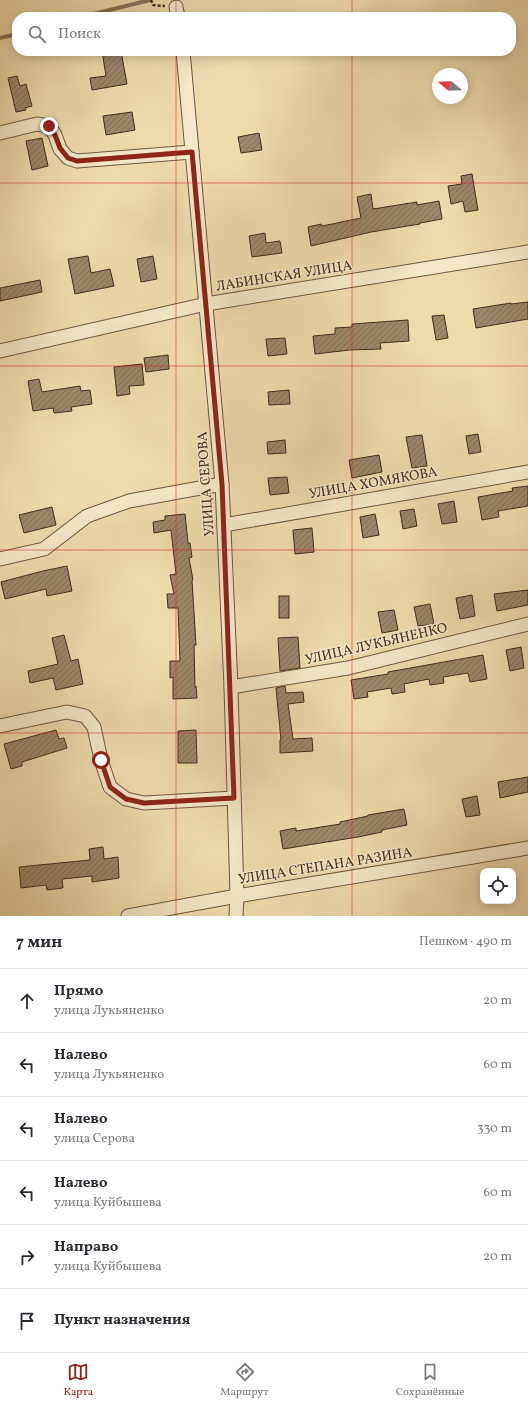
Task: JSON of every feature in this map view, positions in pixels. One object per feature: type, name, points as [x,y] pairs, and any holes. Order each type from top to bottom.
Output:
[{"type":"street","name":"УЛИЦА СЕРОВА","points":[[183,56],[222,484],[234,798],[237,896],[236,916]]},
{"type":"street","points":[[0,133],[37,124],[49,126],[55,135],[60,148],[68,158],[77,161],[192,152]]},
{"type":"street","name":"ЛАБИНСКАЯ УЛИЦА","points":[[0,351],[206,304],[528,252]]},
{"type":"street","name":"УЛИЦА ХОМЯКОВА","points":[[224,525],[528,472]]},
{"type":"street","points":[[0,559],[44,549],[87,516],[129,501],[222,484]]},
{"type":"street","name":"УЛИЦА ЛУКЬЯНЕНКО","points":[[230,687],[348,668],[528,624]]},
{"type":"street","points":[[0,726],[67,712],[85,716],[94,727],[101,760],[110,787],[126,799],[144,803],[234,798]]},
{"type":"street","name":"УЛИЦА СТЕПАНА РАЗИНА","points":[[128,916],[237,896],[528,848]]},
{"type":"path","points":[[151,0],[153,5]]},
{"type":"building","points":[[103,56],[122,56],[127,84],[92,90],[90,78],[106,76]]},
{"type":"building","points":[[17,76],[20,86],[26,84],[32,106],[25,108],[26,110],[16,112],[8,78]]},
{"type":"building","points":[[132,112],[135,130],[106,135],[103,116]]},
{"type":"building","points":[[259,133],[262,150],[241,153],[238,137]]},
{"type":"building","points":[[42,138],[48,166],[32,170],[26,141]]},
{"type":"building","points":[[472,174],[478,210],[465,212],[463,201],[451,204],[448,186],[462,184],[461,176]]},
{"type":"building","points":[[371,194],[373,209],[417,202],[417,205],[439,201],[442,219],[371,232],[311,246],[308,227],[321,224],[322,226],[361,218],[357,197]]},
{"type":"building","points":[[265,233],[266,243],[280,241],[282,253],[252,257],[249,236]]},
{"type":"building","points":[[88,256],[91,273],[110,269],[114,286],[75,294],[68,259]]},
{"type":"building","points":[[153,256],[157,279],[141,282],[137,259]]},
{"type":"building","points":[[40,280],[42,292],[0,301],[0,288]]},
{"type":"building","points":[[528,302],[528,319],[476,328],[473,309]]},
{"type":"building","points":[[444,315],[448,338],[436,340],[432,316]]},
{"type":"building","points":[[408,320],[409,341],[380,343],[381,349],[350,350],[315,354],[313,336],[335,334],[335,328],[352,327],[352,324]]},
{"type":"building","points":[[285,338],[287,354],[268,356],[266,339]]},
{"type":"building","points":[[168,355],[169,369],[146,372],[144,358]]},
{"type":"building","points":[[142,364],[144,385],[129,386],[130,394],[117,396],[114,367]]},
{"type":"building","points":[[39,379],[42,392],[80,386],[81,391],[90,390],[92,404],[71,407],[72,411],[54,413],[53,408],[33,411],[28,381]]},
{"type":"building","points":[[289,390],[290,404],[269,405],[268,392]]},
{"type":"building","points":[[478,434],[481,452],[469,454],[466,436]]},
{"type":"building","points":[[422,435],[427,466],[412,468],[406,437]]},
{"type":"building","points":[[285,440],[286,453],[268,454],[267,442]]},
{"type":"building","points":[[379,455],[382,472],[352,478],[349,460]]},
{"type":"building","points":[[287,477],[289,493],[270,495],[268,478]]},
{"type":"building","points":[[528,486],[528,506],[498,511],[499,517],[482,520],[478,497],[513,491],[512,488]]},
{"type":"building","points":[[454,501],[457,522],[442,524],[438,504]]},
{"type":"building","points":[[52,507],[56,525],[24,533],[19,515]]},
{"type":"building","points":[[414,509],[417,526],[403,529],[400,511]]},
{"type":"building","points":[[185,514],[188,543],[190,543],[192,557],[189,558],[193,580],[196,645],[194,645],[195,687],[196,686],[197,698],[173,699],[173,677],[170,678],[170,661],[180,661],[178,608],[168,608],[167,594],[174,594],[170,575],[176,574],[171,530],[154,533],[153,522],[165,520],[165,516]]},
{"type":"building","points":[[375,514],[379,535],[363,538],[360,517]]},
{"type":"building","points":[[312,528],[314,552],[295,554],[293,530]]},
{"type":"building","points":[[67,566],[72,591],[47,596],[46,589],[5,599],[1,582]]},
{"type":"building","points":[[528,590],[528,605],[497,611],[494,594]]},
{"type":"building","points":[[472,595],[475,616],[460,619],[456,598]]},
{"type":"building","points":[[279,596],[289,596],[289,618],[279,618]]},
{"type":"building","points":[[430,604],[434,624],[418,626],[414,607]]},
{"type":"building","points":[[394,610],[398,630],[382,633],[378,612]]},
{"type":"building","points":[[64,635],[71,661],[78,659],[83,684],[56,690],[53,678],[30,683],[28,671],[58,664],[52,638]]},
{"type":"building","points":[[298,637],[300,668],[280,671],[278,638]]},
{"type":"building","points":[[521,647],[524,668],[510,671],[506,650]]},
{"type":"building","points":[[483,655],[487,679],[470,682],[468,673],[443,677],[444,683],[430,685],[429,679],[404,684],[405,692],[392,694],[391,688],[367,692],[368,697],[354,699],[351,680]]},
{"type":"building","points":[[285,686],[286,693],[303,692],[304,702],[288,704],[293,739],[312,738],[313,751],[280,753],[281,740],[276,688]]},
{"type":"building","points":[[56,730],[59,739],[64,738],[67,748],[22,762],[22,766],[11,769],[4,744]]},
{"type":"building","points":[[196,730],[197,763],[178,763],[178,731]]},
{"type":"building","points":[[528,777],[528,792],[500,798],[498,782]]},
{"type":"building","points":[[477,796],[480,815],[466,817],[462,799]]},
{"type":"building","points":[[404,809],[407,825],[358,837],[283,849],[280,831],[296,828],[296,831],[340,824],[340,822],[368,815]]},
{"type":"building","points":[[103,847],[104,859],[118,857],[119,878],[92,882],[92,876],[62,879],[63,888],[47,890],[46,885],[21,888],[19,867],[90,860],[89,849]]},
{"type":"waterway","points":[[101,12],[150,0]]},
{"type":"waterway","points":[[0,38],[12,35]]},
{"type":"route","points":[[49,126],[55,135],[60,148],[68,158],[77,161],[192,152],[222,484],[234,798],[144,803],[126,799],[110,787],[101,760]]}]
